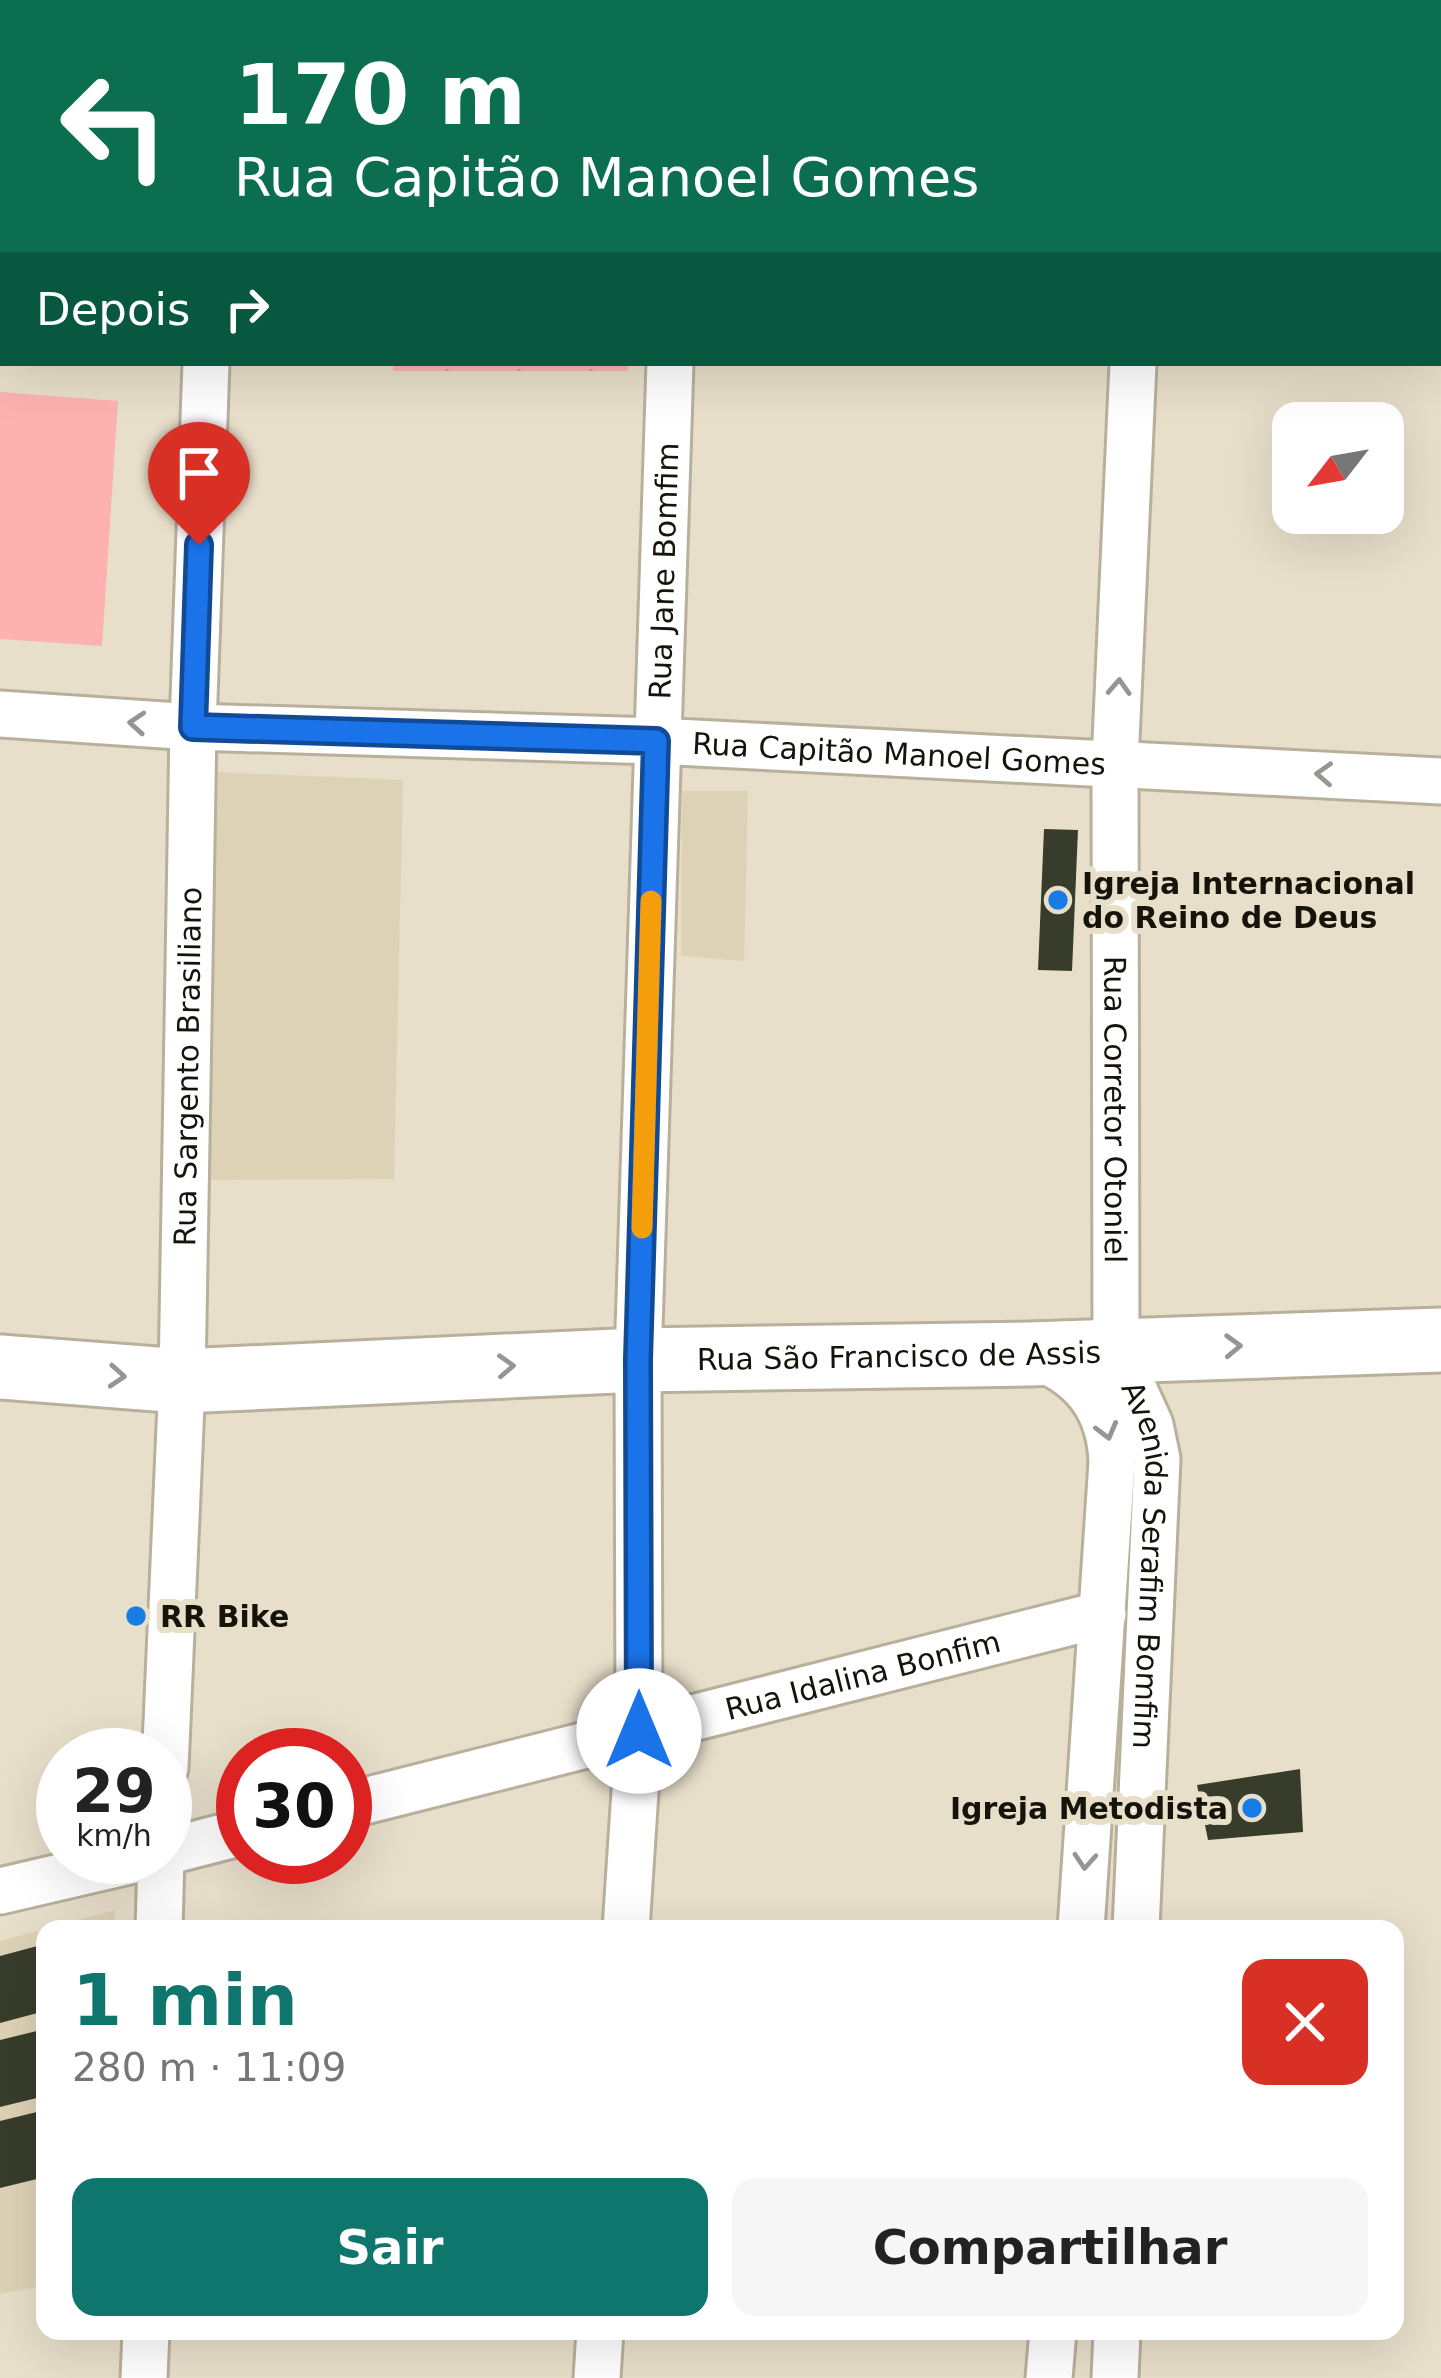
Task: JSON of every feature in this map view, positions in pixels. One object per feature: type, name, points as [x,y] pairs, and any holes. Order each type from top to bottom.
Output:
[{"type":"street","name":"Rua Sargento Brasiliano","points":[[167,1728],[182,1381],[193,727],[206,366]]},
{"type":"street","name":"Rua Jane Bomfim","points":[[627,1920],[639,1731],[638,1360],[670,366]]},
{"type":"street","name":"Rua Corretor Otoniel","points":[[1116,1350],[1115,764],[1133,366]]},
{"type":"street","name":"Rua Capitão Manoel Gomes","points":[[0,713],[193,727],[656,741],[1441,781]]},
{"type":"street","name":"Rua São Francisco de Assis","points":[[0,1367],[182,1381],[638,1360],[1029,1354],[1441,1340]]},
{"type":"street","name":"Avenida Serafim Bomfim","points":[[1116,1350],[1150,1425],[1156,1459],[1136,1920]]},
{"type":"street","name":"Avenida Serafim Bomfim","points":[[1029,1354],[1058,1364],[1083,1383],[1100,1406],[1111,1434],[1082,1920]]},
{"type":"street","name":"Rua Idalina Bonfim","points":[[372,1799],[1103,1614]]},
{"type":"street","points":[[0,1891],[36,1883]]},
{"type":"street","points":[[159,1920],[161,1884]]},
{"type":"street","points":[[145,2378],[146,2340]]},
{"type":"street","points":[[597,2378],[599,2340]]},
{"type":"street","points":[[1049,2378],[1052,2340]]},
{"type":"street","points":[[1115,2378],[1117,2340]]},
{"type":"shaded area","points":[[218,772],[403,780],[394,1179],[201,1180]]},
{"type":"shaded area","points":[[682,791],[748,791],[744,961],[681,956]]},
{"type":"shaded area","points":[[115,1910],[114,1920],[78,1920]]},
{"type":"shaded area","points":[[36,1931],[36,2287],[0,2294],[0,1941]]},
{"type":"green space","points":[[393,366],[629,366],[628,371],[393,371]]},
{"type":"green space","points":[[0,392],[118,401],[102,646],[0,639]]},
{"type":"building","name":"Igreja Internacional do Reino de Deus","points":[[1044,829],[1078,830],[1072,971],[1038,970]]},
{"type":"building","name":"Igreja Metodista","points":[[1300,1769],[1303,1832],[1208,1840],[1197,1785]]},
{"type":"building","points":[[36,1946],[36,2013],[0,2023],[0,1956]]},
{"type":"building","points":[[36,2031],[36,2098],[0,2107],[0,2040]]},
{"type":"building","points":[[36,2112],[36,2179],[0,2188],[0,2121]]},
{"type":"slow traffic","points":[[642,1228],[651,901]]},
{"type":"place","name":"Igreja Internacional do Reino de Deus","points":[[1058,900]]},
{"type":"place","name":"RR Bike","points":[[136,1616]]},
{"type":"place","name":"Igreja Metodista","points":[[1252,1808]]},
{"type":"route","points":[[199,545],[193,727],[656,741],[638,1360],[639,1731]]}]
